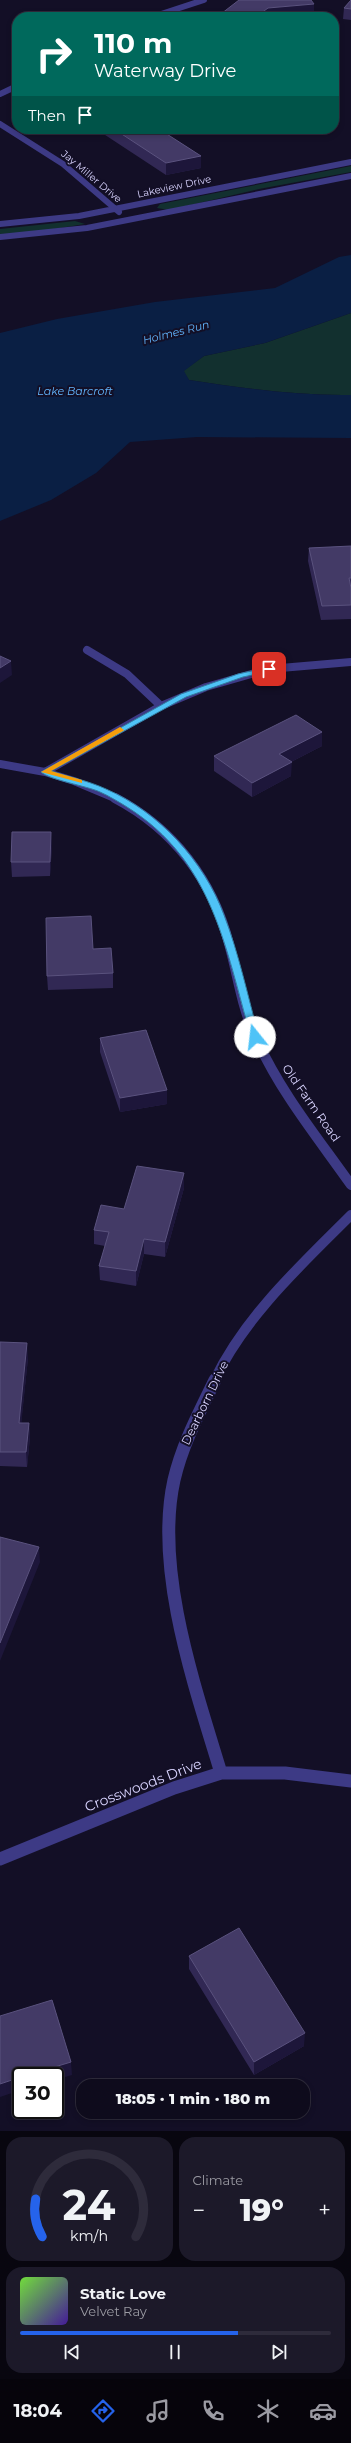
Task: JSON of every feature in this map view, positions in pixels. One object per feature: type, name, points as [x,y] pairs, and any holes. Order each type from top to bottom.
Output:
[{"type":"street","points":[[167,12],[204,0]]},
{"type":"street","points":[[0,94],[12,88]]},
{"type":"street","name":"Jay Miller Drive","points":[[0,124],[12,131]]},
{"type":"street","name":"Jay Miller Drive","points":[[17,134],[53,156],[75,172],[128,220]]},
{"type":"street","name":"Lakeview Drive","points":[[0,224],[79,216],[351,162]]},
{"type":"street","name":"Lakeview Drive","points":[[0,237],[44,234],[128,220],[351,176]]},
{"type":"street","points":[[87,650],[141,683],[161,706]]},
{"type":"street","points":[[45,772],[161,706],[183,696],[241,676],[269,669],[351,662]]},
{"type":"street","name":"Old Farm Road","points":[[0,764],[45,772],[103,790],[130,805],[156,824],[182,851],[202,879],[220,914],[255,1037],[276,1080],[315,1132],[351,1185]]},
{"type":"street","name":"Dearborn Drive","points":[[221,1773],[192,1675],[177,1608],[171,1558],[169,1511],[175,1470],[188,1432],[224,1362],[245,1332],[284,1283],[351,1215]]},
{"type":"street","name":"Crosswoods Drive","points":[[0,1859],[174,1788],[221,1773],[285,1773],[351,1781]]},
{"type":"green space","points":[[351,166],[351,172],[259,189],[169,210],[157,208],[160,204]]},
{"type":"green space","points":[[75,221],[85,224],[30,233],[0,234],[0,229]]},
{"type":"green space","points":[[351,313],[351,395],[290,393],[250,389],[189,380],[183,371],[204,356],[265,343]]},
{"type":"water","name":"Lake Barcroft","points":[[351,255],[351,313],[265,343],[204,356],[184,371],[189,380],[250,389],[290,393],[351,395],[351,438],[197,437],[130,442],[96,473],[51,500],[0,521],[0,333],[57,319],[155,302],[275,288],[339,257]]},
{"type":"building","points":[[239,0],[311,0],[314,4],[268,8],[263,12],[223,12]]},
{"type":"building","points":[[351,0],[351,9],[344,8]]},
{"type":"building","points":[[122,134],[167,134],[201,156],[166,163]]},
{"type":"building","points":[[351,546],[351,578],[349,578],[351,588],[351,605],[322,606],[309,548]]},
{"type":"building","points":[[0,656],[11,661],[0,668]]},
{"type":"building","points":[[296,715],[322,732],[279,754],[292,762],[252,783],[214,756]]},
{"type":"building","points":[[12,832],[51,832],[50,862],[11,862]]},
{"type":"building","points":[[91,916],[93,949],[111,948],[113,973],[47,976],[46,918]]},
{"type":"building","points":[[146,1030],[167,1090],[120,1098],[100,1038]]},
{"type":"building","points":[[137,1166],[184,1173],[165,1242],[144,1239],[136,1271],[99,1266],[109,1232],[94,1230],[101,1205],[124,1209]]},
{"type":"building","points":[[0,1342],[27,1343],[19,1423],[29,1423],[26,1452],[0,1452]]},
{"type":"building","points":[[0,1537],[39,1547],[0,1643]]},
{"type":"building","points":[[239,1928],[305,2033],[254,2062],[189,1956]]},
{"type":"building","points":[[52,2000],[71,2062],[55,2067],[12,2067],[12,2080],[0,2084],[0,2016]]},
{"type":"slow traffic","points":[[79,781],[45,772],[120,730]]},
{"type":"route","points":[[255,1037],[220,914],[202,879],[182,851],[156,824],[130,805],[103,790],[74,779],[45,772],[161,706],[206,687],[269,669]]},
{"type":"water label","name":"Holmes Run","points":[[176,332]]}]
